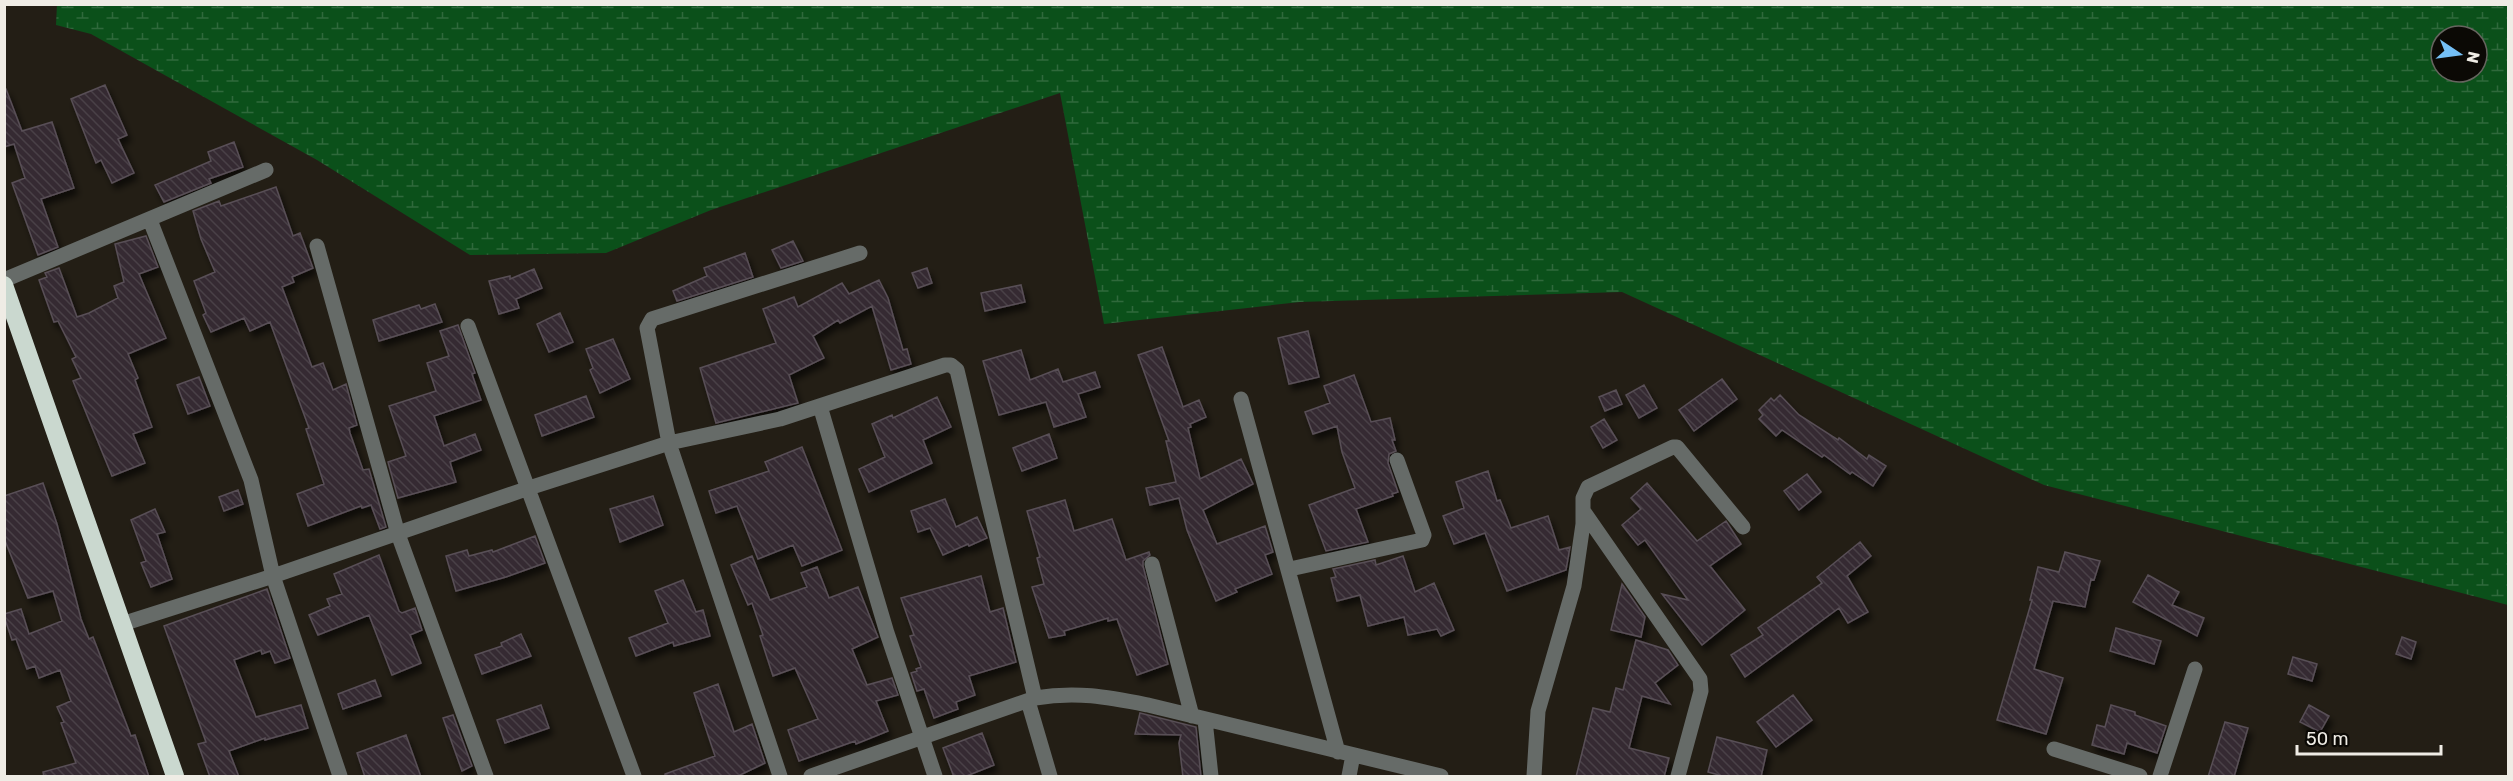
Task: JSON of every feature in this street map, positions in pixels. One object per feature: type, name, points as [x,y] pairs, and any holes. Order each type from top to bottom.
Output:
[{"type":"highway","points":[[4,285],[174,777]]},
{"type":"street","points":[[4,280],[266,170]]},
{"type":"street","points":[[150,220],[251,480],[273,576],[340,777]]},
{"type":"street","points":[[317,246],[398,534],[486,777]]},
{"type":"street","points":[[780,777],[669,443],[647,328],[652,319],[860,253]]},
{"type":"street","points":[[468,326],[634,777]]},
{"type":"street","points":[[122,624],[273,576],[529,488],[669,443],[748,427],[951,365],[957,370],[1050,777]]},
{"type":"street","points":[[1241,399],[1346,753],[1349,777]]},
{"type":"street","points":[[820,406],[920,738],[935,777]]},
{"type":"street","points":[[1534,777],[1538,711],[1574,586],[1584,512],[1583,498],[1588,487],[1672,447],[1677,447],[1743,527]]},
{"type":"street","points":[[1290,569],[1422,540],[1424,535],[1397,460]]},
{"type":"street","points":[[1584,512],[1700,679],[1701,691],[1678,777]]},
{"type":"street","points":[[1152,564],[1199,718],[1211,777]]},
{"type":"street","points":[[2160,777],[2195,669]]},
{"type":"street","points":[[811,777],[1032,700],[1062,693],[1112,698],[1441,777]]},
{"type":"street","points":[[2054,749],[2140,777]]},
{"type":"green space","points":[[57,4],[2508,5],[2508,605],[2044,485],[1622,292],[1300,302],[1104,324],[1060,93],[711,210],[606,253],[470,255],[317,160],[91,34],[56,25]]},
{"type":"building","points":[[105,85],[127,135],[118,139],[134,173],[112,183],[101,160],[96,163],[71,99]]},
{"type":"building","points":[[4,89],[6,89],[22,131],[52,122],[74,188],[41,199],[58,247],[38,255],[12,183],[25,178],[14,144],[4,147]]},
{"type":"building","points":[[234,142],[243,167],[209,179],[211,183],[164,202],[155,185],[211,161],[208,152]]},
{"type":"building","points":[[276,187],[293,236],[300,233],[313,268],[292,277],[294,282],[282,287],[312,367],[323,363],[333,390],[346,384],[357,425],[349,428],[350,433],[363,470],[369,469],[386,527],[380,529],[371,505],[362,508],[361,506],[308,526],[297,494],[324,484],[306,429],[309,428],[270,322],[250,331],[244,318],[211,332],[203,315],[206,313],[194,281],[215,272],[201,239],[193,211],[219,201],[221,206]]},
{"type":"building","points":[[146,236],[158,267],[139,274],[166,338],[128,354],[138,378],[135,380],[152,427],[133,434],[145,463],[112,476],[73,381],[81,378],[72,359],[76,357],[58,321],[54,322],[39,280],[47,277],[45,273],[59,268],[77,317],[89,313],[118,298],[114,286],[124,282],[115,244]]},
{"type":"building","points":[[793,241],[803,261],[781,268],[772,250]]},
{"type":"building","points":[[745,253],[753,277],[677,301],[673,291],[707,276],[704,268]]},
{"type":"building","points":[[927,268],[932,283],[918,288],[912,273]]},
{"type":"building","points":[[534,269],[542,288],[516,299],[519,308],[499,314],[489,281],[510,276],[510,279]]},
{"type":"building","points":[[879,280],[888,298],[903,350],[907,349],[911,364],[891,370],[872,306],[840,323],[838,320],[813,336],[824,358],[789,375],[798,403],[716,423],[700,368],[776,343],[763,309],[794,297],[798,307],[842,283],[849,294]]},
{"type":"building","points":[[1021,285],[1025,302],[985,311],[981,293]]},
{"type":"building","points":[[435,304],[442,322],[379,341],[373,320],[419,305],[421,309]]},
{"type":"building","points":[[560,313],[573,342],[549,352],[537,324]]},
{"type":"building","points":[[458,325],[475,373],[472,374],[481,400],[434,416],[444,446],[475,434],[481,450],[450,462],[456,482],[398,498],[388,462],[406,456],[389,406],[436,391],[427,363],[449,356],[440,331]]},
{"type":"building","points":[[1308,331],[1319,377],[1289,384],[1278,338]]},
{"type":"building","points":[[613,339],[630,379],[600,393],[590,370],[593,368],[586,349]]},
{"type":"building","points":[[1162,347],[1183,407],[1199,400],[1206,417],[1190,424],[1191,427],[1188,428],[1200,479],[1241,459],[1253,484],[1203,510],[1217,544],[1265,526],[1273,552],[1265,555],[1272,574],[1235,589],[1237,592],[1216,601],[1187,530],[1179,498],[1150,505],[1146,488],[1176,482],[1166,441],[1169,441],[1138,355]]},
{"type":"building","points":[[1021,350],[1030,380],[1058,369],[1063,382],[1095,372],[1100,387],[1078,394],[1086,417],[1054,427],[1046,402],[999,415],[983,361]]},
{"type":"building","points":[[1354,375],[1371,422],[1390,418],[1395,440],[1392,440],[1396,451],[1389,454],[1388,463],[1398,492],[1392,494],[1393,496],[1356,509],[1368,542],[1326,551],[1309,505],[1355,488],[1342,452],[1337,426],[1313,434],[1305,412],[1330,403],[1324,386]]},
{"type":"building","points":[[199,377],[210,406],[188,414],[177,385]]},
{"type":"building","points":[[1722,379],[1737,399],[1694,431],[1679,410]]},
{"type":"building","points":[[1644,385],[1657,408],[1639,418],[1626,395]]},
{"type":"building","points":[[1616,390],[1622,404],[1605,411],[1599,397]]},
{"type":"building","points":[[1780,395],[1799,415],[1838,440],[1839,438],[1867,459],[1869,455],[1886,466],[1873,486],[1852,472],[1850,474],[1824,455],[1822,457],[1782,430],[1776,436],[1759,419],[1763,415],[1759,410],[1771,398],[1774,401]]},
{"type":"building","points":[[586,396],[594,417],[542,436],[535,415]]},
{"type":"building","points":[[937,397],[951,427],[923,440],[932,463],[869,492],[859,469],[885,457],[872,424],[892,415],[893,418]]},
{"type":"building","points":[[1604,419],[1617,440],[1603,448],[1591,427]]},
{"type":"building","points":[[1049,434],[1057,458],[1022,471],[1013,448]]},
{"type":"building","points":[[802,447],[842,550],[802,566],[793,545],[758,559],[737,506],[716,513],[709,491],[769,471],[765,462]]},
{"type":"building","points":[[1488,471],[1497,501],[1500,500],[1511,528],[1548,516],[1559,550],[1570,547],[1566,570],[1507,591],[1485,533],[1454,544],[1443,516],[1464,508],[1456,482]]},
{"type":"building","points":[[1807,474],[1821,492],[1799,510],[1784,491]]},
{"type":"building","points":[[43,483],[57,524],[81,619],[89,639],[93,637],[131,736],[135,735],[149,777],[44,777],[43,772],[76,763],[61,723],[64,722],[57,707],[71,701],[60,670],[39,678],[35,666],[27,669],[16,639],[12,640],[4,616],[4,614],[21,609],[29,634],[62,621],[53,591],[28,598],[4,538],[4,496]]},
{"type":"building","points":[[1647,483],[1697,541],[1726,521],[1741,544],[1710,566],[1745,610],[1702,645],[1662,594],[1688,600],[1645,540],[1638,545],[1622,525],[1641,509],[1631,498]]},
{"type":"building","points":[[238,490],[243,504],[224,511],[219,497]]},
{"type":"building","points":[[653,496],[663,525],[620,542],[610,509]]},
{"type":"building","points":[[945,499],[956,527],[977,517],[987,538],[943,555],[930,528],[918,532],[911,511]]},
{"type":"building","points":[[1065,500],[1074,531],[1112,519],[1126,560],[1149,552],[1150,555],[1143,561],[1143,566],[1168,664],[1137,675],[1117,619],[1108,621],[1108,618],[1064,631],[1065,635],[1049,638],[1032,587],[1044,584],[1037,558],[1040,557],[1027,511]]},
{"type":"building","points":[[155,509],[165,532],[157,534],[172,579],[151,587],[141,563],[146,561],[131,520]]},
{"type":"building","points":[[535,536],[545,563],[456,591],[446,556],[467,550],[469,556],[492,550],[493,552]]},
{"type":"building","points":[[1860,542],[1871,556],[1847,576],[1868,612],[1848,623],[1839,608],[1745,677],[1731,655],[1763,635],[1758,628],[1822,583],[1817,577]]},
{"type":"building","points":[[2065,552],[2100,561],[2094,580],[2091,579],[2085,607],[2053,601],[2034,669],[2063,678],[2046,734],[1997,720],[2032,600],[2030,600],[2038,567],[2059,572]]},
{"type":"building","points":[[379,555],[399,611],[402,613],[415,608],[422,630],[410,635],[421,663],[392,675],[369,615],[318,635],[309,615],[330,606],[327,599],[342,594],[334,574]]},
{"type":"building","points":[[752,556],[770,600],[807,587],[801,573],[817,567],[829,598],[858,587],[878,637],[852,649],[867,685],[892,678],[898,695],[876,701],[888,731],[856,744],[855,741],[799,761],[788,730],[818,719],[795,668],[773,676],[752,603],[748,605],[731,565]]},
{"type":"building","points":[[1403,556],[1415,592],[1434,583],[1454,630],[1441,636],[1437,629],[1408,635],[1404,617],[1368,626],[1360,595],[1337,601],[1331,578],[1336,577],[1333,569],[1375,560],[1376,565]]},
{"type":"building","points":[[2148,575],[2179,592],[2172,605],[2204,618],[2197,636],[2133,602]]},
{"type":"building","points":[[981,576],[990,612],[1003,608],[1016,662],[969,676],[975,695],[956,702],[958,709],[934,718],[924,689],[917,691],[911,673],[921,667],[910,636],[914,635],[901,598]]},
{"type":"building","points":[[683,580],[696,612],[703,610],[710,636],[674,646],[673,642],[636,656],[629,638],[668,623],[655,591]]},
{"type":"building","points":[[1622,584],[1645,617],[1641,637],[1611,630]]},
{"type":"building","points":[[267,589],[290,658],[275,663],[270,651],[262,654],[261,650],[234,660],[256,717],[301,705],[308,728],[265,740],[265,738],[229,751],[239,777],[210,777],[198,744],[206,742],[164,626]]},
{"type":"building","points":[[2116,628],[2161,641],[2154,664],[2110,651]]},
{"type":"building","points":[[521,634],[531,656],[482,674],[475,655],[502,646],[501,643]]},
{"type":"building","points":[[2402,637],[2416,642],[2411,659],[2396,654]]},
{"type":"building","points":[[1636,640],[1668,650],[1678,665],[1655,683],[1670,704],[1642,696],[1629,748],[1669,758],[1664,777],[1576,777],[1593,708],[1610,712],[1616,688],[1623,690]]},
{"type":"building","points":[[2293,657],[2317,664],[2312,681],[2288,674]]},
{"type":"building","points":[[375,680],[381,696],[343,709],[338,694]]},
{"type":"building","points":[[718,684],[734,732],[752,724],[765,763],[736,777],[665,777],[665,774],[715,756],[694,693]]},
{"type":"building","points":[[1793,695],[1812,720],[1776,747],[1757,722]]},
{"type":"building","points":[[541,705],[549,728],[505,743],[497,720]]},
{"type":"building","points":[[2111,705],[2135,712],[2135,715],[2166,726],[2157,753],[2127,743],[2124,754],[2092,745],[2097,725],[2105,727]]},
{"type":"building","points":[[2309,705],[2329,716],[2320,732],[2300,722]]},
{"type":"building","points":[[1140,713],[1196,727],[1201,777],[1183,777],[1179,743],[1181,735],[1135,734]]},
{"type":"building","points":[[453,715],[472,766],[462,771],[443,718]]},
{"type":"building","points":[[2225,722],[2248,728],[2234,777],[2208,777]]},
{"type":"building","points":[[982,733],[994,765],[964,777],[954,777],[943,748]]},
{"type":"building","points":[[406,735],[421,777],[365,777],[357,753]]},
{"type":"building","points":[[1717,737],[1767,750],[1761,777],[1726,777],[1708,772]]}]
